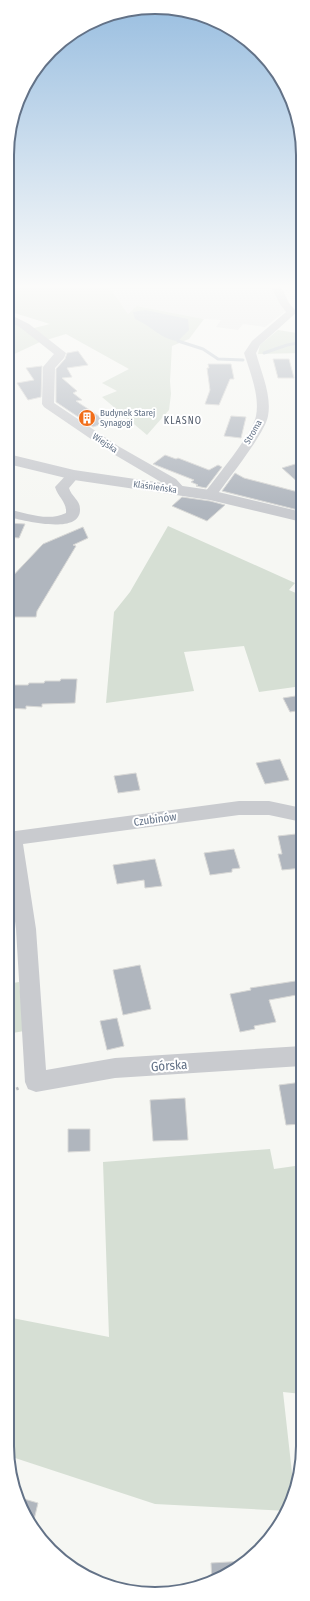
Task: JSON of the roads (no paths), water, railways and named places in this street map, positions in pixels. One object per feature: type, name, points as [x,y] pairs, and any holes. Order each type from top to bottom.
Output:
[{"type":"street","name":"Wiejska","points":[[54,362],[49,367],[48,404],[114,449],[171,482],[179,490]]},
{"type":"street","name":"Stroma","points":[[210,495],[255,432],[262,416],[262,394],[253,362]]},
{"type":"street","name":"Klaśnieńska","points":[[14,460],[74,475],[210,495],[296,516]]},
{"type":"street","points":[[14,514],[49,521],[62,521],[73,515],[74,506],[62,491],[62,486],[74,475]]},
{"type":"street","name":"Czubinów","points":[[14,838],[239,808],[269,808],[296,814]]},
{"type":"street","name":"Górska","points":[[14,861],[26,928],[36,1082],[115,1068],[296,1056]]},
{"type":"place","name":"Budynek Starej Synagogi","points":[[87,418]]},
{"type":"district","name":"KLASNO","points":[[183,420]]}]
